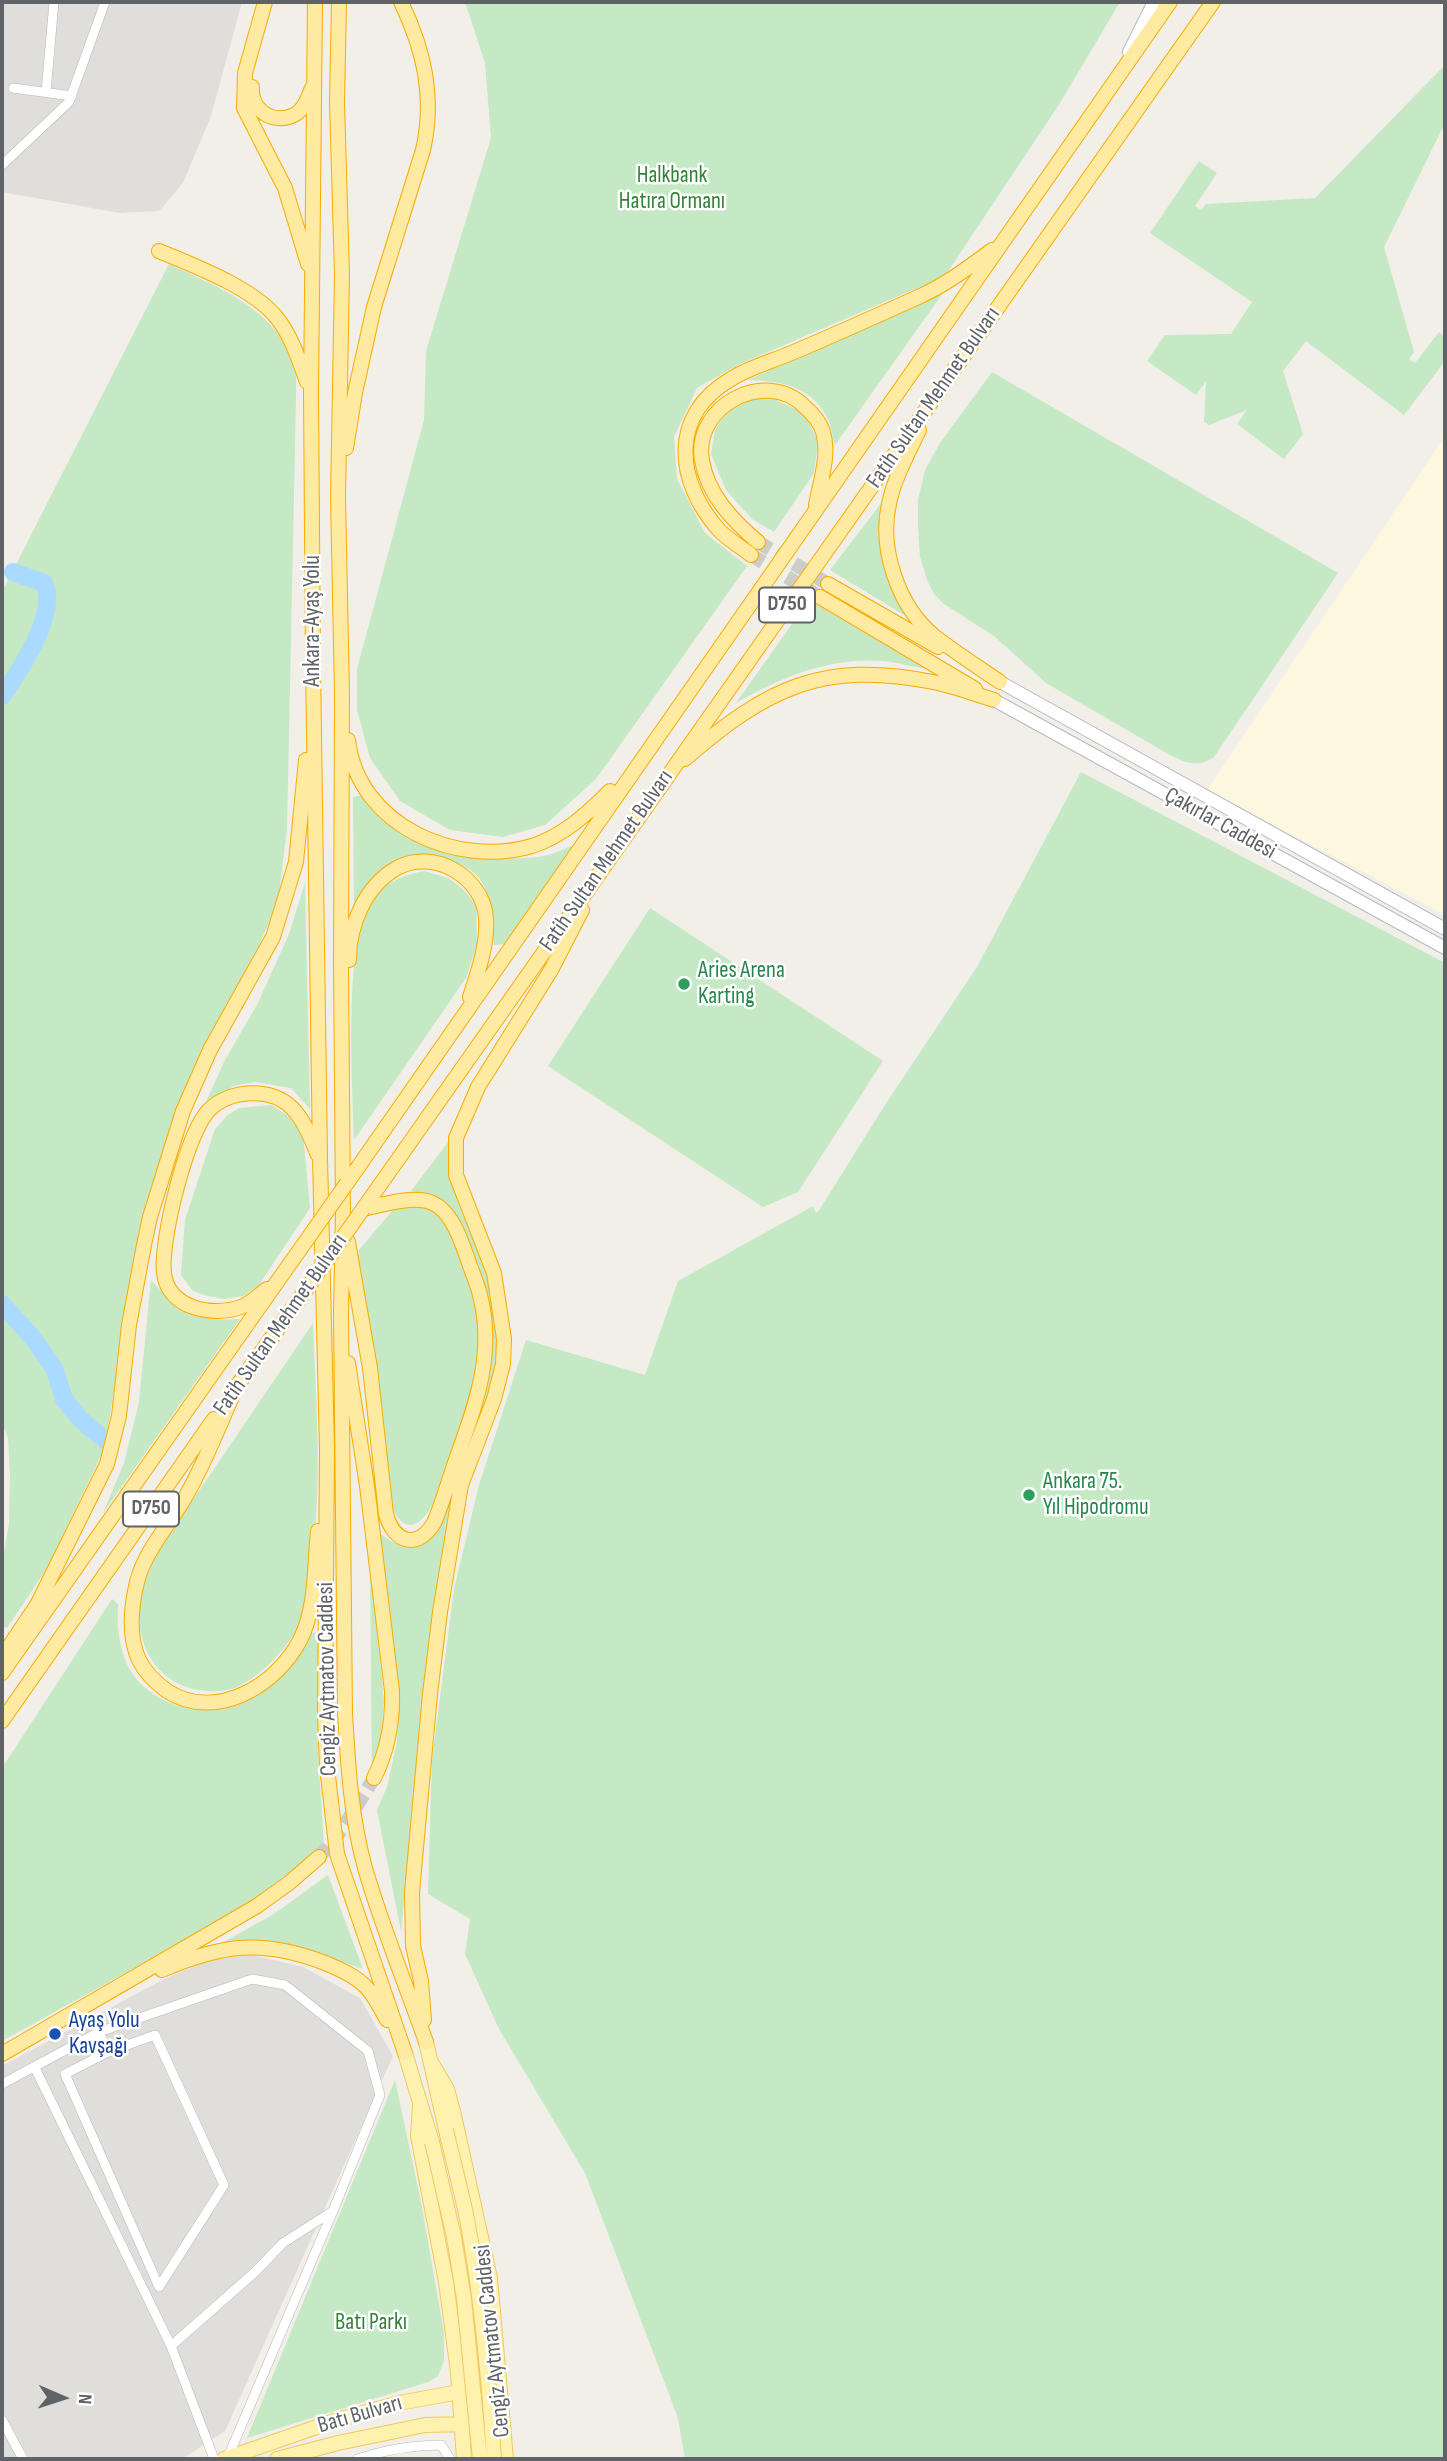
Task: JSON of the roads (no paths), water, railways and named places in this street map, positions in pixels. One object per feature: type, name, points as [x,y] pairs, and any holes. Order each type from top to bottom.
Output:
[{"type":"highway","points":[[265,2],[245,73],[244,108],[281,180],[313,279]]},
{"type":"highway","points":[[272,2],[252,81],[253,104],[268,115],[289,117],[303,107],[314,84]]},
{"type":"highway","name":"Ankara-Ayaş Yolu","points":[[315,2],[311,393],[322,1239]]},
{"type":"highway","name":"Ankara-Ayaş Yolu","points":[[338,2],[337,102],[342,275],[338,498],[342,694],[343,1212]]},
{"type":"highway","name":"Fatih Sultan Mehmet Bulvarı","points":[[2,1673],[1170,2]]},
{"type":"highway","name":"Fatih Sultan Mehmet Bulvarı","points":[[2,1721],[1213,2]]},
{"type":"highway","points":[[338,498],[355,393],[374,307],[423,150],[428,124],[426,69],[403,4]]},
{"type":"highway","points":[[815,510],[826,450],[823,430],[814,415],[799,401],[782,392],[760,390],[739,395],[722,407],[709,423],[702,442],[702,460],[708,480],[727,512],[755,549],[719,530],[702,507],[689,481],[684,459],[687,432],[699,408],[730,379],[920,297],[954,278],[1002,242]]},
{"type":"highway","points":[[159,251],[204,270],[262,302],[278,319],[293,343],[311,393]]},
{"type":"highway","points":[[933,399],[894,484],[888,506],[889,554],[904,598],[932,634],[1000,682]]},
{"type":"highway","points":[[828,584],[1000,682]]},
{"type":"highway","points":[[820,597],[994,700]]},
{"type":"highway","points":[[2,1657],[37,1605],[107,1464],[114,1442],[129,1325],[150,1217],[183,1111],[210,1050],[273,937],[281,913],[296,862],[313,664]]},
{"type":"highway","points":[[666,776],[716,732],[744,712],[772,695],[804,682],[867,674],[902,677],[935,682],[994,700]]},
{"type":"highway","points":[[342,694],[348,747],[355,769],[367,791],[404,827],[426,840],[453,849],[508,851],[534,845],[560,834],[587,814],[634,769]]},
{"type":"highway","points":[[363,1209],[408,1199],[435,1204],[446,1211],[460,1235],[484,1315],[484,1367],[480,1391],[435,1524],[416,1539],[402,1538],[395,1534],[386,1514],[370,1368],[343,1212],[349,954],[352,930],[365,900],[377,885],[398,868],[425,862],[452,869],[465,877],[476,889],[483,903],[486,917],[485,937],[479,972],[464,1013]]},
{"type":"highway","points":[[426,2042],[412,1920],[430,1694],[440,1612],[461,1485],[494,1399],[503,1364],[504,1339],[494,1273],[456,1175],[456,1139],[478,1087],[551,970],[604,864]]},
{"type":"highway","points":[[277,1282],[243,1307],[219,1312],[200,1310],[186,1304],[171,1291],[164,1276],[164,1250],[192,1139],[208,1111],[220,1101],[247,1093],[278,1098],[292,1107],[303,1122],[320,1158]]},
{"type":"highway","name":"Cengiz Aytmatov Caddesi","points":[[343,1212],[341,1313],[345,1713],[349,1778],[355,1824],[365,1868],[426,2042]]},
{"type":"highway","name":"Cengiz Aytmatov Caddesi","points":[[322,1239],[327,1450],[327,1767],[334,1831],[346,1882],[405,2053]]},
{"type":"highway","points":[[341,1313],[367,1486],[393,1691],[393,1710],[385,1756],[374,1779]]},
{"type":"highway","points":[[236,1388],[187,1494],[146,1560],[138,1580],[131,1628],[134,1644],[139,1660],[161,1687],[188,1701],[215,1702],[236,1698],[249,1692],[285,1662],[306,1626],[311,1605],[327,1450]]},
{"type":"highway","points":[[2,1644],[55,1569]]},
{"type":"highway","points":[[2,2054],[257,1906],[319,1857]]},
{"type":"highway","points":[[103,1996],[192,1957],[219,1950],[279,1948],[333,1966],[365,1986],[405,2053]]},
{"type":"main road","points":[[1115,80],[1154,2]]},
{"type":"main road","name":"Çakırlar Caddesi","points":[[1000,682],[1445,929]]},
{"type":"main road","name":"Çakırlar Caddesi","points":[[994,700],[1445,948]]},
{"type":"main road","points":[[1071,742],[1079,726]]},
{"type":"main road","name":"Cengiz Aytmatov Caddesi","points":[[426,2042],[467,2220],[488,2371],[494,2459]]},
{"type":"main road","name":"Cengiz Aytmatov Caddesi","points":[[405,2053],[432,2142],[454,2237],[480,2459]]},
{"type":"main road","name":"Cengiz Aytmatov Caddesi","points":[[431,2062],[447,2089],[490,2277],[501,2389],[504,2459]]},
{"type":"main road","name":"Cengiz Aytmatov Caddesi","points":[[420,2105],[418,2136],[446,2282],[464,2459]]},
{"type":"main road","points":[[454,2340],[465,2357],[478,2359],[484,2357],[492,2348],[496,2333]]},
{"type":"main road","name":"Batı Bulvarı","points":[[222,2459],[337,2420],[458,2391],[501,2389]]},
{"type":"main road","name":"Batı Bulvarı","points":[[277,2459],[425,2425],[461,2425],[503,2418]]},
{"type":"main road","points":[[470,2459],[486,2449],[494,2451],[504,2459]]},
{"type":"street","points":[[46,92],[54,2]]},
{"type":"street","points":[[2,165],[69,102],[105,2],[98,2]]},
{"type":"street","points":[[13,88],[72,96]]},
{"type":"street","points":[[2,2084],[99,2032],[252,1979],[285,1986],[368,2051],[380,2095],[333,2211],[222,2459]]},
{"type":"street","points":[[99,2032],[108,2052]]},
{"type":"street","points":[[155,2035],[224,2185],[159,2287],[65,2074],[108,2052],[155,2035]]},
{"type":"street","points":[[35,2068],[171,2346],[222,2459]]},
{"type":"street","points":[[171,2346],[283,2244],[333,2211]]},
{"type":"street","points":[[2,2420],[23,2459]]},
{"type":"street","points":[[357,2459],[388,2449],[441,2445],[450,2459]]},
{"type":"waterway","points":[[2,696],[35,642],[46,610],[47,595],[44,583],[13,572]]},
{"type":"waterway","points":[[2,1304],[32,1337],[54,1368],[64,1399],[80,1419],[106,1441]]},
{"type":"tunnel","points":[[758,542],[828,584]]},
{"type":"tunnel","points":[[751,555],[820,597]]},
{"type":"tunnel","points":[[319,1857],[343,1828],[374,1778]]},
{"type":"place","name":"Aries Arena Karting","points":[[684,984]]},
{"type":"place","name":"Ankara 75. Yıl Hipodromu","points":[[1029,1495]]},
{"type":"place","name":"Ayaş Yolu Kavşağı","points":[[55,2034]]},
{"type":"park label","name":"Halkbank Hatıra Ormanı","points":[[672,189]]},
{"type":"park label","name":"Batı Parkı","points":[[371,2323]]}]
